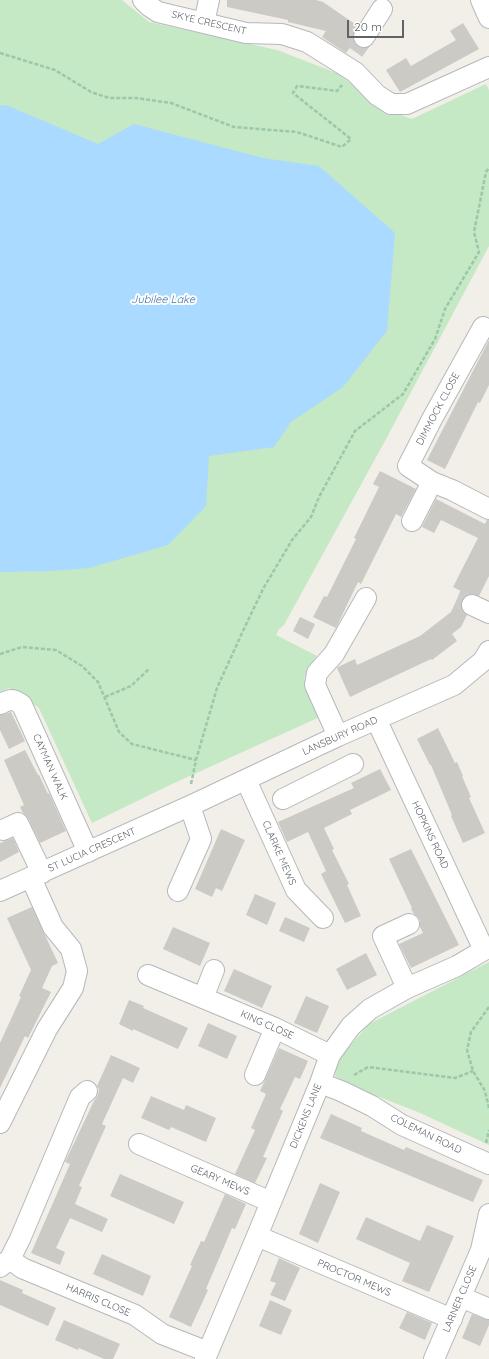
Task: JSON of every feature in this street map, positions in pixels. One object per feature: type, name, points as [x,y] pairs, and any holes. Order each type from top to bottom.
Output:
[{"type":"street","name":"SKYE CRESCENT","points":[[143,0],[158,12],[246,33],[282,34],[354,56],[377,95],[391,104],[407,104],[489,67]]},
{"type":"street","points":[[204,23],[209,0]]},
{"type":"street","points":[[480,0],[489,18]]},
{"type":"street","points":[[354,56],[382,9]]},
{"type":"street","name":"DIMMOCK CLOSE","points":[[482,326],[408,466],[432,482],[452,490],[489,509]]},
{"type":"street","points":[[412,521],[432,482]]},
{"type":"street","points":[[338,736],[315,685],[317,673],[334,654],[366,598]]},
{"type":"street","name":"LANSBURY ROAD","points":[[189,806],[338,736],[454,685],[487,660]]},
{"type":"street","name":"CAYMAN WALK","points":[[0,704],[8,700],[16,700],[22,705],[88,852]]},
{"type":"street","name":"HOPKINS ROAD","points":[[376,720],[487,948]]},
{"type":"street","points":[[300,754],[314,783]]},
{"type":"street","points":[[283,799],[353,764]]},
{"type":"street","name":"CLARKE MEWS","points":[[246,780],[296,890],[322,918]]},
{"type":"street","points":[[178,891],[201,839],[189,806]]},
{"type":"street","name":"ST LUCIA CRESCENT","points":[[0,891],[189,806]]},
{"type":"street","points":[[0,1123],[47,1029],[73,988],[77,971],[71,949],[53,927],[18,823],[3,830]]},
{"type":"street","points":[[407,988],[383,936],[409,924]]},
{"type":"street","name":"DICKENS LANE","points":[[206,1355],[257,1236],[330,1055],[351,1026],[370,1009],[407,988],[457,966],[487,948]]},
{"type":"street","points":[[203,998],[214,970]]},
{"type":"street","name":"KING CLOSE","points":[[148,975],[275,1028],[330,1055]]},
{"type":"street","points":[[255,1075],[275,1028]]},
{"type":"street","name":"COLEMAN ROAD","points":[[320,1082],[372,1106],[402,1125],[489,1164]]},
{"type":"street","name":"HARRIS CLOSE","points":[[87,1091],[80,1097],[37,1200],[5,1263],[22,1268],[135,1315],[162,1334],[206,1355]]},
{"type":"street","name":"GEARY MEWS","points":[[139,1144],[271,1202]]},
{"type":"street","name":"LARNER CLOSE","points":[[434,1359],[481,1250],[489,1214]]},
{"type":"street","name":"PROCTOR MEWS","points":[[257,1236],[452,1319]]},
{"type":"street","points":[[461,1296],[489,1309]]},
{"type":"path","points":[[0,53],[55,70],[91,92],[109,98],[136,98],[171,103],[234,127],[297,132],[342,147],[351,139],[293,93],[298,86],[337,91],[354,56]]},
{"type":"path","points":[[189,806],[190,787],[196,760],[218,688],[263,589],[292,540],[311,517],[319,497],[355,431],[403,394],[435,339],[445,308],[479,252],[474,232],[486,172],[489,168]]},
{"type":"path","points":[[0,654],[22,647],[56,650],[82,666],[98,682],[119,732],[132,744],[196,760]]},
{"type":"path","points":[[105,697],[131,686],[149,669]]},
{"type":"path","points":[[489,1007],[471,1032],[467,1050],[473,1071],[485,1091],[489,1108]]},
{"type":"path","points":[[341,1091],[352,1076],[368,1067],[455,1078],[473,1071]]},
{"type":"green space","points":[[0,0],[122,0],[149,22],[277,50],[339,74],[383,109],[412,119],[486,84],[489,90],[489,246],[386,439],[284,625],[279,629],[276,635],[317,656],[304,678],[322,716],[172,784],[92,823],[39,708],[9,688],[0,692]]},
{"type":"green space","points":[[489,962],[489,1145],[418,1112],[346,1084],[335,1076],[338,1060],[369,1024]]},
{"type":"water","name":"Jubilee Lake","points":[[6,105],[98,144],[134,124],[263,158],[319,166],[395,233],[387,331],[343,387],[291,422],[274,447],[209,456],[206,506],[168,545],[89,568],[51,571],[0,572],[0,106]]},
{"type":"building","points":[[227,0],[316,0],[323,2],[358,26],[353,36],[354,42],[346,53],[322,37],[326,31],[288,22],[288,20],[227,7]]},
{"type":"building","points":[[463,23],[479,49],[400,92],[386,70],[406,58],[411,66],[456,40],[450,31]]},
{"type":"building","points":[[489,340],[489,385],[480,403],[478,402],[445,469],[427,460]]},
{"type":"building","points":[[380,471],[416,489],[401,517],[396,514],[361,584],[358,582],[336,628],[313,617],[324,596],[327,597],[356,539],[354,538],[379,487],[373,484]]},
{"type":"building","points":[[436,499],[485,524],[487,520],[489,520],[489,576],[479,596],[471,594],[466,595],[462,600],[462,611],[467,615],[461,627],[452,634],[457,641],[432,660],[431,659],[350,697],[337,668],[338,667],[355,659],[357,665],[420,636],[451,612],[461,591],[453,587],[478,538],[441,520],[434,533],[422,527]]},
{"type":"building","points":[[300,617],[315,624],[308,639],[293,631]]},
{"type":"building","points":[[11,712],[25,741],[9,749],[0,730],[0,715]]},
{"type":"building","points":[[438,728],[455,763],[457,762],[471,797],[469,798],[485,833],[463,843],[431,765],[417,739]]},
{"type":"building","points":[[25,750],[48,794],[49,793],[66,831],[40,843],[28,818],[20,807],[24,805],[4,760]]},
{"type":"building","points":[[380,769],[391,790],[350,810],[352,814],[324,828],[334,849],[332,850],[349,884],[347,885],[361,916],[345,923],[321,874],[326,871],[308,832],[287,842],[278,822],[354,788],[351,783]]},
{"type":"building","points":[[221,829],[245,840],[222,891],[216,888],[212,897],[195,889]]},
{"type":"building","points":[[13,838],[19,852],[0,862],[0,843]]},
{"type":"building","points":[[411,849],[459,945],[411,968],[399,944],[423,933],[420,927],[420,920],[411,909],[412,908],[389,859]]},
{"type":"building","points":[[255,894],[276,903],[267,925],[246,915]]},
{"type":"building","points":[[32,907],[58,963],[52,966],[42,988],[51,992],[28,1038],[25,1036],[0,1088],[0,1043],[21,997],[19,996],[31,970],[7,918]]},
{"type":"building","points":[[285,917],[310,928],[304,942],[279,931]]},
{"type":"building","points":[[173,927],[210,943],[200,966],[163,949]]},
{"type":"building","points":[[366,953],[377,975],[347,990],[336,969]]},
{"type":"building","points":[[234,969],[272,986],[262,1008],[224,991]]},
{"type":"building","points":[[306,996],[329,1006],[317,1033],[294,1023]]},
{"type":"building","points":[[129,1000],[144,1006],[143,1008],[188,1028],[178,1049],[119,1024]]},
{"type":"building","points":[[208,1023],[237,1036],[227,1059],[198,1046]]},
{"type":"building","points":[[279,1048],[308,1061],[300,1079],[295,1077],[280,1109],[283,1111],[263,1157],[267,1158],[255,1183],[235,1174],[255,1130],[251,1128],[266,1094],[260,1091]]},
{"type":"building","points":[[111,1055],[140,1068],[133,1083],[123,1078],[102,1124],[106,1126],[79,1186],[82,1187],[75,1204],[108,1219],[102,1232],[70,1218],[56,1248],[65,1252],[60,1265],[31,1253],[70,1164],[65,1162],[98,1095],[99,1089],[97,1086]]},
{"type":"building","points":[[151,1096],[184,1110],[186,1105],[216,1118],[206,1142],[171,1127],[169,1130],[141,1118]]},
{"type":"building","points":[[331,1114],[362,1128],[361,1131],[404,1150],[406,1147],[483,1180],[473,1202],[320,1138]]},
{"type":"building","points":[[120,1174],[184,1202],[174,1224],[110,1196]]},
{"type":"building","points":[[320,1183],[340,1192],[318,1243],[299,1234]]},
{"type":"building","points":[[225,1194],[246,1204],[235,1229],[232,1228],[206,1289],[208,1290],[191,1327],[169,1317],[192,1266],[190,1265],[201,1241],[204,1242]]},
{"type":"building","points":[[366,1217],[420,1241],[427,1225],[454,1236],[429,1292],[402,1281],[410,1263],[356,1239]]},
{"type":"building","points":[[102,1254],[151,1276],[143,1296],[93,1274]]},
{"type":"building","points":[[279,1258],[300,1268],[285,1301],[270,1295],[276,1283],[270,1281]]},
{"type":"building","points":[[0,1280],[23,1290],[22,1293],[56,1308],[48,1326],[0,1305]]},
{"type":"building","points":[[270,1300],[292,1310],[281,1335],[259,1326]]},
{"type":"building","points":[[407,1312],[432,1323],[425,1340],[399,1328]]},
{"type":"building","points":[[472,1314],[489,1320],[489,1325],[480,1346],[462,1338]]},
{"type":"building","points":[[64,1320],[120,1344],[113,1359],[104,1359],[79,1348],[78,1350],[55,1340]]},
{"type":"tunnel","points":[[354,51],[364,37]]},
{"type":"tunnel","points":[[457,599],[472,605]]}]
